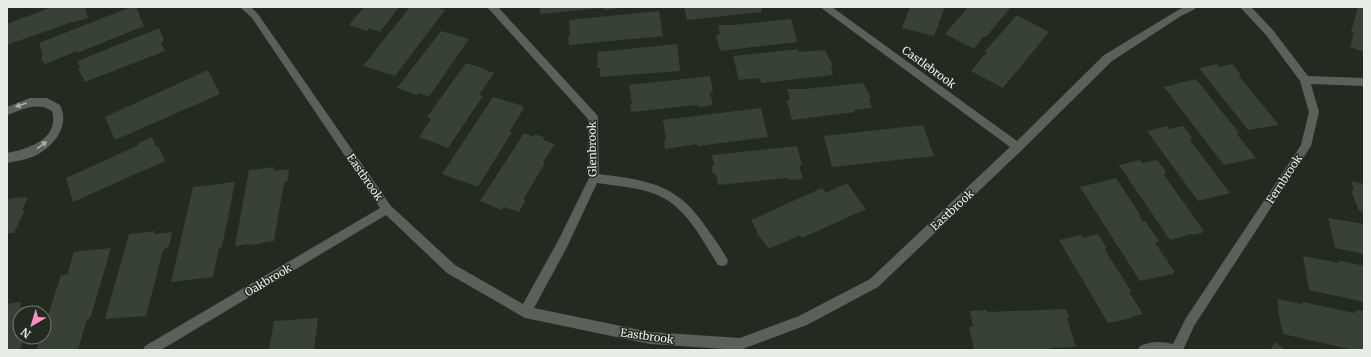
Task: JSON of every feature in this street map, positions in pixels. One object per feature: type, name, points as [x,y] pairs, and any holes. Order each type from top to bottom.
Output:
[{"type":"street","name":"Eastbrook","points":[[245,7],[255,16],[388,209],[451,269],[525,312],[650,338],[741,347],[803,321],[874,282],[1018,147],[1108,58],[1178,14],[1192,7]]},
{"type":"street","name":"Glenbrook","points":[[492,7],[593,118],[594,178],[562,246],[525,312]]},
{"type":"street","name":"Castlebrook","points":[[825,7],[1018,147]]},
{"type":"street","name":"Fernbrook","points":[[1177,350],[1190,322],[1306,146],[1314,112],[1305,80],[1269,32],[1245,7]]},
{"type":"street","points":[[1305,80],[1364,82]]},
{"type":"street","points":[[7,111],[28,102],[49,103],[56,107],[60,114],[60,122],[51,139],[41,147],[17,157],[7,158]]},
{"type":"street","points":[[594,178],[656,189],[677,200],[699,225],[722,261]]},
{"type":"street","name":"Oakbrook","points":[[149,350],[388,209]]},
{"type":"street","points":[[1144,350],[1163,347],[1173,350]]},
{"type":"building","points":[[52,7],[85,7],[88,18],[72,22],[7,45],[7,24]]},
{"type":"building","points":[[131,7],[136,7],[144,26],[77,53],[77,51],[45,64],[45,62],[43,63],[41,57],[43,56],[39,43]]},
{"type":"building","points":[[364,7],[399,7],[380,32],[369,28],[367,31],[349,25]]},
{"type":"building","points":[[410,7],[436,7],[445,10],[395,76],[363,66]]},
{"type":"building","points":[[540,7],[616,7],[616,9],[605,10],[602,8],[540,14]]},
{"type":"building","points":[[684,7],[761,7],[762,12],[687,20]]},
{"type":"building","points":[[910,7],[945,7],[934,36],[902,28]]},
{"type":"building","points":[[968,7],[1011,7],[974,49],[945,34]]},
{"type":"building","points":[[1358,7],[1364,7],[1364,52],[1350,47],[1354,33],[1351,32]]},
{"type":"building","points":[[659,11],[663,36],[569,45],[569,20]]},
{"type":"building","points":[[1017,15],[1049,32],[1003,88],[971,71],[987,52],[985,51]]},
{"type":"building","points":[[791,19],[797,42],[720,51],[716,35],[720,34],[718,25],[733,25]]},
{"type":"building","points":[[159,28],[164,41],[161,42],[165,51],[85,82],[78,68],[80,67],[78,61]]},
{"type":"building","points":[[441,31],[469,39],[429,97],[418,93],[417,95],[397,88]]},
{"type":"building","points":[[677,44],[680,71],[600,77],[600,68],[597,68],[598,52]]},
{"type":"building","points":[[798,49],[799,52],[825,50],[833,66],[831,67],[833,75],[761,83],[760,78],[739,80],[733,56]]},
{"type":"building","points":[[466,63],[494,73],[479,95],[483,96],[448,148],[419,137],[431,119],[427,117]]},
{"type":"building","points":[[1217,64],[1219,67],[1232,64],[1240,73],[1239,76],[1279,125],[1248,130],[1199,68]]},
{"type":"building","points":[[208,70],[220,94],[115,140],[105,117]]},
{"type":"building","points":[[710,76],[713,92],[710,93],[713,105],[700,107],[697,105],[631,112],[630,104],[632,104],[629,85]]},
{"type":"building","points":[[1196,79],[1239,133],[1236,133],[1256,158],[1224,165],[1164,87]]},
{"type":"building","points":[[863,83],[871,98],[869,98],[872,108],[854,110],[855,112],[792,120],[787,101],[790,100],[787,89],[804,89]]},
{"type":"building","points":[[493,97],[523,106],[522,107],[524,108],[510,131],[512,132],[478,187],[442,174]]},
{"type":"building","points":[[761,108],[768,137],[698,146],[697,144],[665,149],[664,140],[666,140],[663,120]]},
{"type":"building","points":[[923,125],[934,156],[832,167],[824,136]]},
{"type":"building","points":[[1167,126],[1169,129],[1183,126],[1192,138],[1190,140],[1230,193],[1198,201],[1147,131]]},
{"type":"building","points":[[524,133],[534,137],[535,134],[545,138],[543,140],[555,144],[543,162],[545,163],[524,198],[525,201],[519,212],[504,207],[502,210],[480,201]]},
{"type":"building","points":[[152,137],[156,147],[158,146],[165,161],[73,202],[66,178],[137,146],[139,143]]},
{"type":"building","points":[[797,146],[802,165],[799,166],[803,179],[790,180],[786,178],[718,185],[716,174],[713,174],[712,166],[714,165],[712,155]]},
{"type":"building","points":[[1140,160],[1142,163],[1157,160],[1166,171],[1164,175],[1204,231],[1201,231],[1202,233],[1170,240],[1119,165]]},
{"type":"building","points":[[274,167],[273,171],[289,169],[288,180],[284,183],[274,241],[235,246],[249,170]]},
{"type":"building","points":[[1116,178],[1139,213],[1142,222],[1145,221],[1159,241],[1155,243],[1175,272],[1173,272],[1174,274],[1140,281],[1080,187]]},
{"type":"building","points":[[1351,181],[1364,184],[1364,212],[1359,211],[1351,190],[1354,191]]},
{"type":"building","points":[[235,182],[222,247],[219,248],[213,277],[171,282],[193,187]]},
{"type":"building","points":[[847,183],[866,209],[802,238],[800,235],[769,249],[756,232],[757,231],[751,220],[822,188],[826,193]]},
{"type":"building","points":[[28,197],[22,210],[25,210],[14,233],[7,233],[7,200],[12,198]]},
{"type":"building","points":[[1328,218],[1364,224],[1364,254],[1335,248]]},
{"type":"building","points":[[155,231],[154,234],[172,232],[169,246],[163,250],[146,316],[105,319],[129,234]]},
{"type":"building","points":[[1098,234],[1106,247],[1105,250],[1131,291],[1129,292],[1143,314],[1108,323],[1059,240],[1081,235],[1083,238]]},
{"type":"building","points":[[111,248],[90,319],[87,319],[78,350],[36,350],[38,345],[52,345],[51,305],[61,275],[67,275],[74,252]]},
{"type":"building","points":[[1303,256],[1339,263],[1338,260],[1364,266],[1364,302],[1309,290]]},
{"type":"building","points":[[1277,299],[1303,304],[1303,302],[1354,313],[1357,310],[1364,311],[1364,350],[1353,350],[1283,334]]},
{"type":"building","points":[[21,302],[20,305],[12,305],[12,345],[22,345],[20,350],[7,350],[7,304]]},
{"type":"building","points":[[1066,309],[1069,318],[1067,318],[1076,347],[1050,348],[1051,350],[974,350],[969,327],[973,326],[970,311],[985,310],[988,312]]},
{"type":"building","points":[[318,318],[314,350],[269,350],[274,321]]},
{"type":"building","points":[[1275,342],[1286,350],[1270,350]]}]
